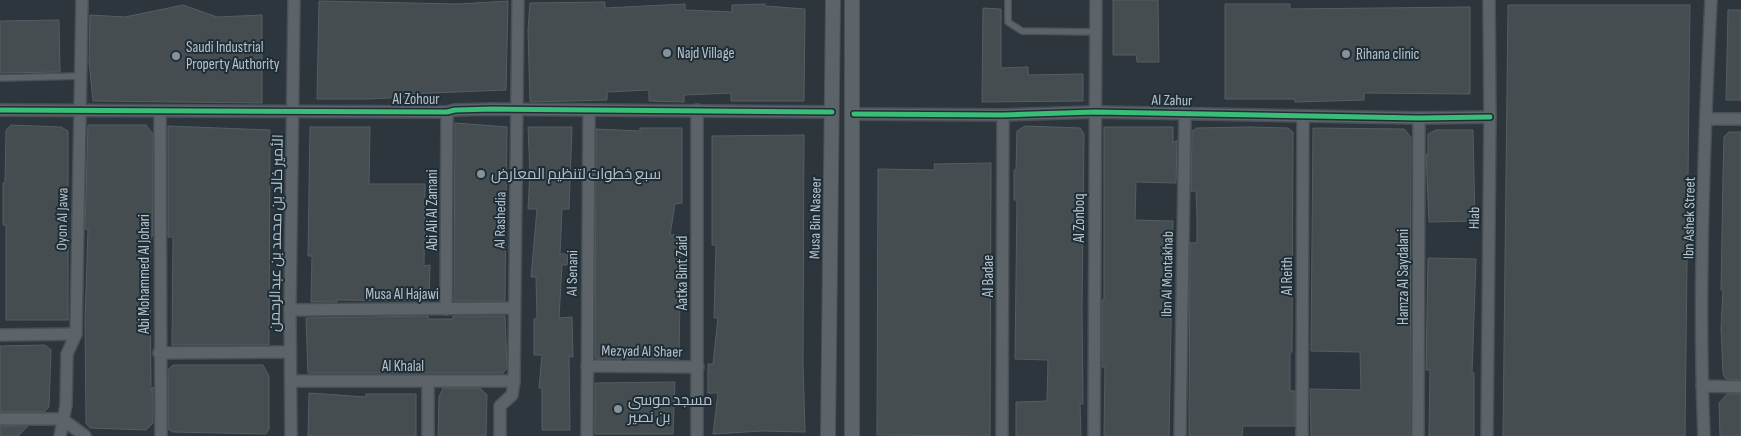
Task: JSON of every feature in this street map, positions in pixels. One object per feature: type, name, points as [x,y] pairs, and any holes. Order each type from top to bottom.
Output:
[{"type":"street","name":"Oyon Al Jawa","points":[[60,436],[66,405],[67,354],[76,334],[82,0]]},
{"type":"street","name":"الأمير خالد بن محمد بن عبدالرحمن","points":[[291,436],[290,310],[294,0]]},
{"type":"street","name":"Al Rashedia","points":[[500,436],[500,406],[512,395],[514,381],[518,0]]},
{"type":"street","name":"Musa Bin Naseer","points":[[828,436],[833,0]]},
{"type":"street","points":[[852,0],[854,114],[852,436]]},
{"type":"street","name":"Al Zonboq","points":[[1094,436],[1094,32],[1096,0]]},
{"type":"street","name":"Hlab","points":[[1487,436],[1490,118],[1489,0]]},
{"type":"street","name":"Ibn Ashek Street","points":[[1704,436],[1702,386],[1706,119],[1710,0]]},
{"type":"street","name":"Al Zohour","points":[[0,110],[447,112],[455,110],[697,110],[832,112]]},
{"type":"street","name":"Al Senani","points":[[587,436],[589,110]]},
{"type":"street","name":"Aatka Bint Zaid","points":[[697,110],[697,436]]},
{"type":"street","name":"Abi Mohammed Al Johari","points":[[160,111],[159,354],[161,436]]},
{"type":"street","name":"Abi Ali Al Zamani","points":[[446,309],[447,112]]},
{"type":"street","name":"Al Zahur","points":[[854,114],[1003,115],[1185,112],[1303,116],[1490,118]]},
{"type":"street","name":"Ibn Al Montakhab","points":[[1180,436],[1185,112]]},
{"type":"street","name":"Al Badae","points":[[1002,436],[1003,115]]},
{"type":"street","name":"Al Reith","points":[[1302,436],[1303,116]]},
{"type":"street","name":"Hamza Al Saydalani","points":[[1418,436],[1419,118]]},
{"type":"street","points":[[1706,119],[1741,119]]},
{"type":"street","name":"Musa Al Hajawi","points":[[290,310],[514,308]]},
{"type":"street","points":[[0,335],[76,334]]},
{"type":"street","points":[[159,354],[290,352]]},
{"type":"street","name":"Mezyad Al Shaer","points":[[587,366],[698,367]]},
{"type":"street","name":"Al Khalal","points":[[291,381],[514,381]]},
{"type":"street","points":[[428,381],[428,436]]},
{"type":"street","points":[[1702,386],[1741,387]]},
{"type":"street","points":[[0,419],[62,419],[84,436]]},
{"type":"lane","points":[[1008,0],[1008,22],[1022,31],[1094,32]]},
{"type":"lane","points":[[0,78],[81,76]]},
{"type":"building","points":[[1113,0],[1158,0],[1159,62],[1137,62],[1136,55],[1113,55]]},
{"type":"building","points":[[319,1],[458,4],[508,1],[506,90],[407,94],[407,97],[368,99],[317,99]]},
{"type":"building","points":[[605,2],[605,8],[685,4],[685,10],[732,12],[732,5],[765,4],[765,6],[805,9],[804,101],[731,101],[731,93],[684,95],[684,102],[649,101],[649,90],[607,92],[607,100],[530,102],[528,30],[530,3]]},
{"type":"building","points":[[1225,4],[1290,4],[1290,9],[1470,7],[1470,94],[1364,93],[1364,100],[1295,102],[1295,99],[1225,99]]},
{"type":"building","name":"Saudi Industrial Property Authority","points":[[183,5],[217,17],[262,15],[262,103],[93,101],[89,61],[90,15],[125,17]]},
{"type":"building","points":[[1508,5],[1690,5],[1685,436],[1503,436]]},
{"type":"building","points":[[983,8],[1001,9],[1001,68],[1028,67],[1028,75],[1083,74],[1083,101],[982,102]]},
{"type":"building","points":[[1728,10],[1741,10],[1741,100],[1726,100]]},
{"type":"building","points":[[59,20],[60,72],[0,73],[0,21]]},
{"type":"building","name":"سبع خطوات لتنظيم المعارض","points":[[455,123],[507,127],[505,301],[454,301]]},
{"type":"building","points":[[11,125],[61,127],[68,131],[68,320],[6,320],[6,225],[3,225],[3,183],[5,183],[6,130]]},
{"type":"building","points":[[88,125],[146,125],[153,134],[153,236],[151,236],[150,277],[153,423],[146,430],[90,428],[86,423],[85,321],[88,229],[85,229]]},
{"type":"building","points":[[168,126],[270,130],[269,345],[172,345],[173,237],[168,237]]},
{"type":"building","points":[[1025,126],[1080,128],[1084,134],[1083,404],[1080,404],[1081,436],[1016,436],[1016,402],[1047,401],[1048,360],[1015,359],[1017,200],[1014,200],[1014,170],[1016,170],[1017,131]]},
{"type":"building","points":[[310,127],[370,127],[369,184],[425,184],[424,266],[430,265],[429,301],[337,300],[337,302],[311,302],[312,256],[308,256]]},
{"type":"building","points":[[528,127],[572,127],[569,209],[562,209],[560,254],[568,254],[567,265],[562,265],[559,318],[572,317],[573,357],[569,356],[570,430],[542,430],[542,388],[539,388],[542,355],[534,355],[534,319],[537,319],[536,277],[531,277],[537,209],[528,209],[530,172]]},
{"type":"building","points":[[1104,127],[1173,127],[1173,143],[1177,140],[1176,183],[1136,182],[1135,220],[1173,221],[1169,436],[1104,436],[1105,367],[1102,367],[1102,300],[1104,300]]},
{"type":"building","points":[[640,128],[682,128],[682,203],[675,204],[670,235],[681,235],[679,359],[598,359],[595,357],[596,129],[640,131]]},
{"type":"building","points":[[1197,128],[1288,128],[1293,132],[1292,352],[1290,352],[1290,391],[1295,391],[1295,426],[1243,426],[1242,436],[1189,436],[1190,243],[1197,243],[1196,191],[1191,191],[1192,131]]},
{"type":"building","points":[[1313,128],[1404,129],[1411,137],[1410,436],[1311,436],[1310,389],[1361,390],[1360,352],[1311,351]]},
{"type":"building","points":[[1436,130],[1473,130],[1475,221],[1429,222],[1426,154],[1428,156],[1428,134]]},
{"type":"building","points":[[1729,132],[1741,132],[1741,380],[1726,379],[1723,374],[1721,328],[1723,290],[1721,290],[1723,175],[1724,137]]},
{"type":"building","points":[[804,135],[803,364],[805,432],[762,431],[713,434],[718,393],[708,393],[708,364],[713,364],[718,318],[714,318],[716,245],[712,245],[712,136]]},
{"type":"building","points":[[991,163],[990,436],[877,435],[878,169],[935,170],[934,164]]},
{"type":"building","points":[[1428,258],[1476,259],[1472,373],[1474,373],[1474,436],[1429,436],[1430,370],[1426,370]]},
{"type":"building","points":[[428,316],[428,319],[453,319],[453,316],[505,316],[507,368],[503,373],[308,373],[306,318]]},
{"type":"building","points":[[45,345],[51,350],[49,407],[44,412],[0,412],[0,346]]},
{"type":"building","points":[[173,365],[263,365],[269,376],[269,429],[266,434],[173,432],[168,429],[168,370]]},
{"type":"building","points":[[675,382],[673,434],[595,434],[595,383]]},
{"type":"building","points":[[443,388],[480,388],[487,395],[486,436],[438,436],[439,397]]},
{"type":"building","points":[[309,393],[366,397],[366,394],[416,394],[416,436],[308,436]]},
{"type":"building","points":[[1727,394],[1741,394],[1741,436],[1720,436],[1719,403]]},
{"type":"building","points":[[0,426],[28,426],[18,436],[0,436]]},
{"type":"cycle path","points":[[0,110],[447,112],[493,109],[832,112]]},
{"type":"cycle path","points":[[854,114],[1003,115],[1095,112],[1419,118],[1490,117]]},
{"type":"place","name":"Najd Village","points":[[667,53]]},
{"type":"place","name":"ٍRihana clinic","points":[[1346,54]]},
{"type":"place","name":"Saudi Industrial Property Authority","points":[[176,56]]},
{"type":"place","name":"سبع خطوات لتنظيم المعارض","points":[[481,174]]},
{"type":"place","name":"مسجد موسى بن نصير","points":[[618,409]]}]
